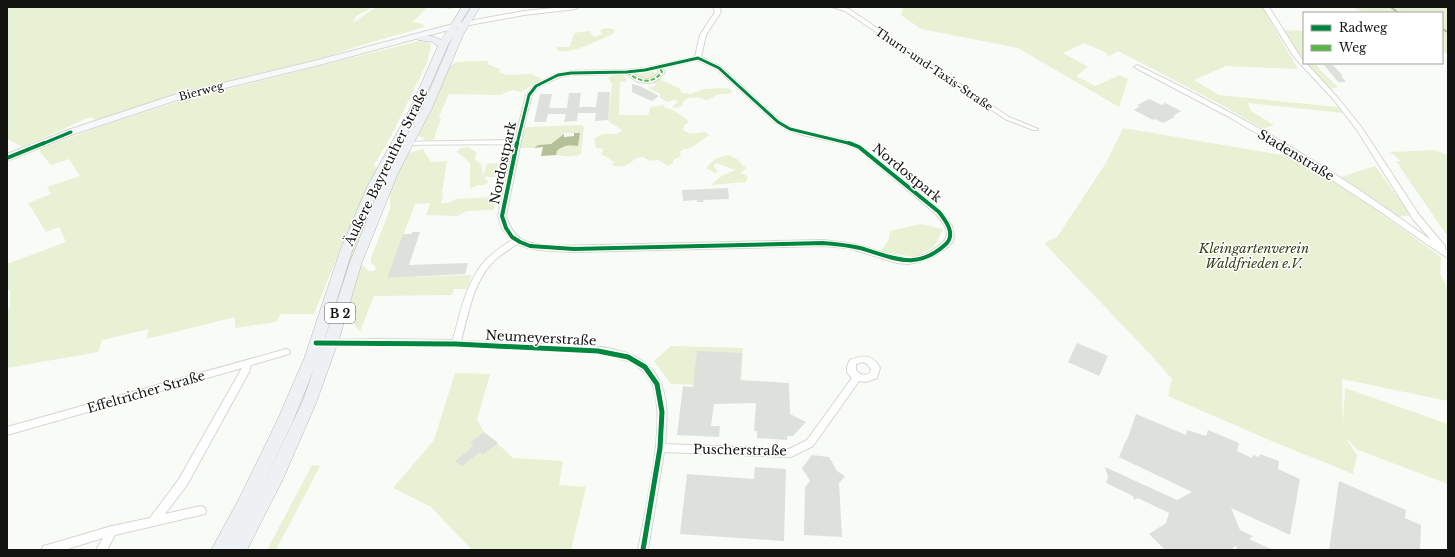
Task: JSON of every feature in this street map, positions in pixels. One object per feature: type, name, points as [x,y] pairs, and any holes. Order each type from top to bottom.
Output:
[{"type":"main road","name":"Äußere Bayreuther Straße","points":[[220,550],[264,468],[298,391],[324,343],[392,173],[414,111],[443,45],[471,8]]},
{"type":"main road","name":"Äußere Bayreuther Straße","points":[[402,143],[427,108],[449,53],[457,27]]},
{"type":"main road","name":"Bierweg","points":[[400,41],[421,38],[457,27]]},
{"type":"main road","name":"Bierweg","points":[[7,158],[61,136],[165,101],[457,27]]},
{"type":"main road","points":[[421,38],[435,40],[443,45]]},
{"type":"main road","name":"Äußere Bayreuther Straße","points":[[238,550],[284,459],[309,402],[324,343]]},
{"type":"street","points":[[457,27],[497,17],[576,7]]},
{"type":"street","points":[[698,58],[703,35],[718,12],[716,7]]},
{"type":"street","name":"Thurn-und-Taxis-Straße","points":[[834,7],[847,10],[1007,118],[1035,129]]},
{"type":"street","name":"Stadenstraße","points":[[1266,7],[1296,56],[1303,64]]},
{"type":"street","points":[[471,8],[481,16],[497,17]]},
{"type":"street","points":[[457,27],[554,10]]},
{"type":"street","name":"Nordostpark","points":[[698,58],[719,68],[778,122],[790,129],[808,135],[847,142],[859,147],[935,209],[945,219],[950,227],[950,238],[948,243],[937,252],[924,259],[912,262],[901,262],[848,245],[823,243],[574,249],[537,248],[516,241],[504,226],[502,216],[530,95],[536,86],[546,80],[571,73],[627,72],[659,67],[698,58]]},
{"type":"street","name":"Stadenstraße","points":[[1303,64],[1336,99],[1360,130],[1416,216],[1448,255]]},
{"type":"street","points":[[627,72],[637,80],[645,82],[659,77],[662,72],[659,67]]},
{"type":"street","name":"Stadenstraße","points":[[1137,68],[1213,106],[1299,156],[1381,209],[1448,255]]},
{"type":"street","name":"Nordostpark","points":[[402,143],[518,142]]},
{"type":"street","points":[[456,344],[467,304],[485,265],[516,241]]},
{"type":"street","name":"Neumeyerstraße","points":[[324,343],[456,344],[598,351],[628,357],[645,367],[657,384],[662,412],[660,448],[643,550]]},
{"type":"street","name":"Effeltricher Straße","points":[[7,431],[286,352]]},
{"type":"street","points":[[154,520],[183,482],[246,370],[247,364]]},
{"type":"street","name":"Puscherstraße","points":[[660,448],[790,453],[810,443],[857,377]]},
{"type":"street","points":[[47,550],[154,520],[201,511]]},
{"type":"street","points":[[101,550],[112,531]]},
{"type":"green space","points":[[7,7],[373,7],[356,16],[353,23],[376,7],[427,7],[413,22],[422,24],[425,27],[355,47],[323,58],[207,86],[95,120],[90,117],[22,147],[7,139]]},
{"type":"green space","points":[[427,7],[453,7],[452,9]]},
{"type":"green space","points":[[901,7],[1262,7],[1298,69],[1226,66],[1194,80],[1219,95],[1338,107],[1343,113],[1248,103],[1251,111],[1274,125],[1263,129],[1222,105],[1118,51],[1108,57],[1105,52],[1084,43],[1063,53],[1088,67],[1076,76],[1095,86],[1120,75],[1128,79],[1119,107],[1018,48],[921,29],[901,15],[903,9]]},
{"type":"green space","points":[[1352,7],[1448,7],[1448,54],[1443,52],[1443,12],[1363,12]]},
{"type":"green space","points":[[609,28],[615,30],[613,34],[586,46],[565,51],[558,51],[556,48],[570,47],[574,33],[589,31],[594,37],[603,34],[600,31],[602,29]]},
{"type":"green space","points":[[1284,30],[1303,31],[1303,59]]},
{"type":"green space","points":[[419,41],[430,43],[431,46],[427,63],[390,138],[374,165],[377,168],[342,245],[314,314],[281,314],[276,322],[235,328],[235,317],[146,339],[149,329],[102,340],[98,352],[7,368],[7,310],[10,308],[10,290],[7,290],[7,264],[66,242],[59,227],[46,232],[28,203],[51,194],[47,187],[80,176],[69,159],[51,165],[40,152],[40,149],[96,128],[180,101]]},
{"type":"green space","points":[[487,61],[489,65],[500,69],[499,72],[507,75],[532,74],[542,79],[521,92],[512,90],[500,95],[449,94],[439,116],[441,119],[435,135],[436,137],[432,140],[424,140],[422,137],[416,135],[450,66],[456,62]]},
{"type":"green space","points":[[1306,64],[1316,64],[1338,87],[1331,89]]},
{"type":"green space","points":[[653,71],[663,81],[679,88],[682,93],[691,94],[704,89],[728,88],[733,92],[728,94],[719,94],[707,100],[701,98],[688,98],[683,102],[683,105],[677,108],[672,107],[678,101],[674,100],[667,102],[660,98],[660,94],[648,88],[656,86],[654,82],[643,80],[631,74]]},
{"type":"green space","points":[[615,75],[622,75],[627,79],[626,81],[620,82],[619,115],[648,115],[651,107],[664,105],[665,108],[671,109],[678,113],[689,122],[684,125],[683,130],[690,134],[706,132],[709,135],[691,148],[682,150],[680,152],[681,156],[673,160],[673,163],[668,166],[658,160],[650,161],[643,157],[636,158],[623,166],[612,165],[614,162],[601,154],[604,149],[596,148],[594,138],[603,134],[617,134],[622,130],[608,121],[612,83],[608,78]]},
{"type":"green space","points":[[582,125],[584,127],[581,154],[575,156],[556,155],[557,151],[564,147],[578,146],[580,133],[565,133],[551,144],[538,145],[534,148],[520,148],[524,129],[527,127]]},
{"type":"green space","name":"Kleingartenverein Waldfrieden e.V.","points":[[1123,128],[1294,157],[1365,202],[1441,257],[1440,273],[1448,289],[1448,401],[1342,379],[1343,426],[1345,388],[1448,424],[1448,484],[1358,450],[1345,437],[1357,455],[1353,474],[1274,442],[1168,396],[1172,379],[1044,243],[1057,237],[1106,163]]},
{"type":"green space","points":[[468,147],[476,152],[475,160],[481,164],[483,175],[487,164],[498,163],[495,177],[484,177],[488,182],[484,185],[478,185],[470,189],[470,163],[457,152],[460,148]]},
{"type":"green space","points":[[423,149],[430,161],[447,161],[441,203],[448,203],[456,199],[496,197],[494,210],[466,211],[458,216],[426,215],[430,203],[415,204],[387,278],[471,275],[467,289],[454,289],[452,295],[374,296],[360,331],[354,325],[357,315],[352,315],[345,319],[343,315],[360,266],[364,266],[369,271],[374,271],[376,268],[371,262],[371,258],[390,209],[390,192],[399,168],[406,154]]},
{"type":"green space","points":[[397,150],[400,150],[337,304],[348,258],[377,187]]},
{"type":"green space","points":[[1435,150],[1448,155],[1448,237],[1396,161],[1401,161],[1390,152]]},
{"type":"green space","points":[[728,155],[737,159],[746,168],[741,173],[748,176],[746,182],[711,185],[721,176],[735,170],[716,163],[713,166],[718,171],[715,173],[706,168],[715,159]]},
{"type":"green space","points":[[1375,166],[1411,215],[1399,217],[1341,177]]},
{"type":"green space","points":[[921,224],[943,229],[934,247],[916,257],[881,252],[889,239],[890,231]]},
{"type":"green space","points":[[671,346],[743,348],[741,386],[671,384],[654,361]]},
{"type":"green space","points":[[455,373],[490,374],[477,420],[484,432],[470,443],[473,446],[455,461],[462,466],[480,452],[484,455],[497,443],[513,458],[563,461],[559,485],[586,487],[571,550],[472,550],[431,507],[393,488],[434,440]]},
{"type":"green space","points":[[312,465],[320,466],[276,550],[267,550]]},
{"type":"shaded area","points":[[574,133],[580,133],[578,146],[564,147],[557,151],[556,155],[541,156],[543,147],[534,148],[538,145],[551,144],[564,134],[564,137],[574,136]]},
{"type":"building","points":[[1324,65],[1333,65],[1343,76],[1341,76],[1346,82],[1338,82]]},
{"type":"building","points":[[632,84],[640,86],[659,96],[652,101],[649,100],[632,92]]},
{"type":"building","points":[[598,92],[610,92],[608,120],[595,121],[596,113],[578,113],[577,121],[564,122],[566,114],[548,114],[546,122],[534,122],[540,94],[552,94],[549,108],[567,108],[569,93],[581,93],[579,107],[596,107]]},
{"type":"building","points":[[1149,99],[1162,105],[1165,103],[1181,111],[1173,116],[1175,117],[1163,123],[1155,119],[1153,120],[1134,110],[1140,106],[1137,105]]},
{"type":"building","points":[[728,188],[729,199],[703,200],[704,202],[697,202],[697,200],[683,201],[682,190]]},
{"type":"building","points":[[412,232],[420,232],[409,265],[468,263],[465,274],[387,278],[402,237],[404,234],[412,234]]},
{"type":"building","points":[[1077,343],[1108,356],[1099,376],[1068,362]]},
{"type":"building","points":[[697,351],[742,353],[740,380],[789,383],[790,414],[806,422],[793,436],[787,436],[787,440],[757,438],[757,431],[754,431],[756,403],[714,404],[711,426],[720,426],[719,437],[677,435],[683,386],[693,387]]},
{"type":"building","points":[[1136,414],[1186,435],[1187,430],[1206,436],[1208,430],[1239,443],[1237,451],[1252,458],[1253,455],[1259,457],[1260,454],[1279,461],[1278,469],[1300,479],[1290,535],[1231,508],[1240,530],[1253,536],[1249,539],[1273,550],[1238,550],[1236,546],[1230,550],[1165,550],[1149,534],[1166,523],[1169,513],[1138,498],[1134,500],[1133,496],[1106,483],[1108,477],[1105,467],[1177,500],[1192,492],[1119,457]]},
{"type":"building","points":[[484,432],[498,443],[483,455],[480,452],[462,466],[455,461],[473,446],[470,443]]},
{"type":"building","points":[[812,455],[829,457],[837,471],[845,476],[839,483],[842,537],[804,535],[805,487],[810,481],[802,468]]},
{"type":"building","points":[[755,467],[786,469],[784,541],[680,534],[687,474],[754,479]]},
{"type":"building","points":[[1339,481],[1406,510],[1405,518],[1421,525],[1420,550],[1329,550]]},
{"type":"waterway","points":[[1391,7],[1397,12]]},
{"type":"waterway","points":[[1443,30],[1448,32]]},
{"type":"marked path","points":[[627,72],[640,80],[650,81],[654,80],[662,72],[659,67]]},
{"type":"cycle path","points":[[698,58],[719,68],[778,122],[790,129],[802,133],[847,142],[859,147],[939,212],[949,226],[951,236],[949,241],[931,255],[919,260],[908,261],[897,260],[848,245],[823,243],[551,249],[530,246],[512,237],[506,228],[502,216],[522,121],[529,95],[536,86],[558,75],[571,73],[627,72],[645,70],[698,58]]},
{"type":"cycle path","points":[[7,158],[71,132]]},
{"type":"cycle path","points":[[316,343],[456,344],[598,351],[628,357],[645,367],[657,384],[662,412],[660,448],[643,550]]}]
